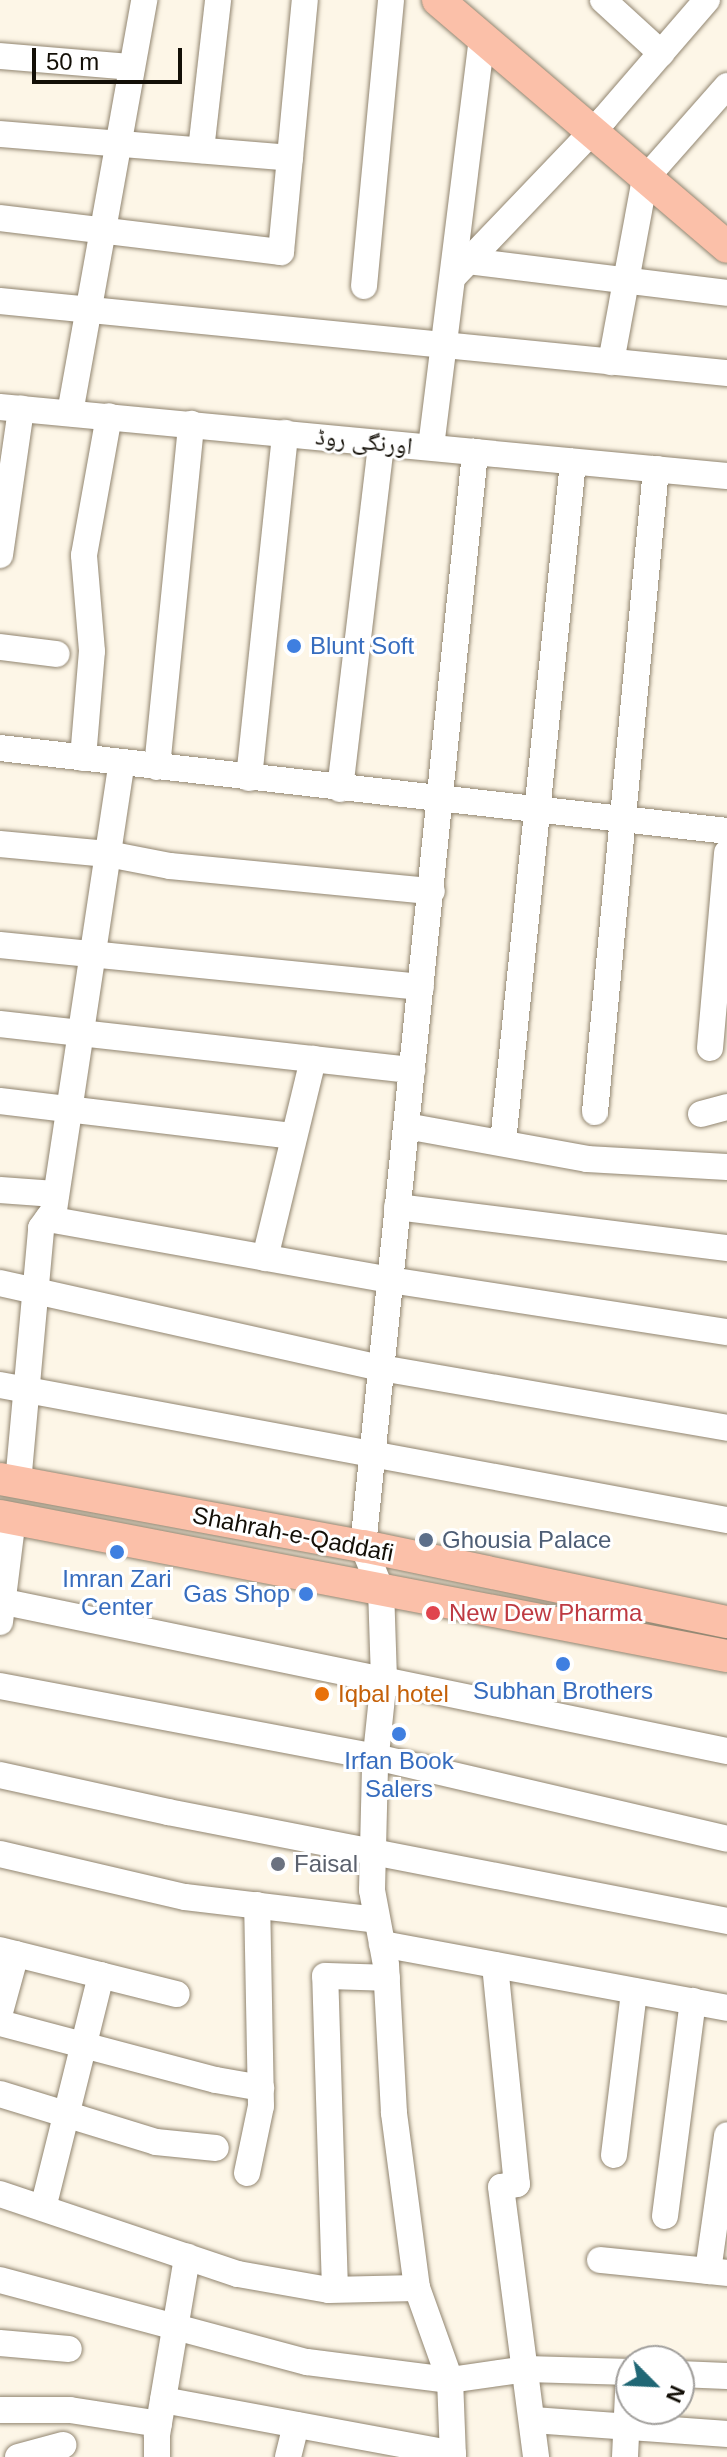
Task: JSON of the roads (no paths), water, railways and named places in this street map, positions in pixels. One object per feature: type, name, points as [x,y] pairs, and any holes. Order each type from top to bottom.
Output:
[{"type":"main road","points":[[438,0],[482,38],[598,125]]},
{"type":"main road","points":[[466,0],[598,125],[652,171],[727,247]]},
{"type":"main road","points":[[652,171],[727,220]]},
{"type":"main road","name":"Shahrah-e-Qaddafi","points":[[9,1481],[363,1546],[727,1622]]},
{"type":"main road","name":"Shahrah-e-Qaddafi","points":[[7,1517],[727,1656]]},
{"type":"street","points":[[70,413],[144,0]]},
{"type":"street","points":[[201,150],[218,0]]},
{"type":"street","points":[[0,218],[281,252],[305,0]]},
{"type":"street","points":[[364,286],[391,0]]},
{"type":"street","points":[[603,0],[661,53]]},
{"type":"street","points":[[461,268],[598,125],[707,0]]},
{"type":"street","points":[[431,447],[445,344],[461,268],[482,38]]},
{"type":"street","points":[[0,56],[132,67]]},
{"type":"street","points":[[611,362],[652,171],[727,86]]},
{"type":"street","points":[[0,134],[290,158]]},
{"type":"street","points":[[461,268],[626,281],[727,293]]},
{"type":"street","points":[[0,301],[727,373]]},
{"type":"street","points":[[0,555],[10,408]]},
{"type":"street","name":"اورنگی روڈ","points":[[10,408],[727,476]]},
{"type":"street","points":[[83,758],[92,651],[84,555],[109,416]]},
{"type":"street","points":[[157,767],[191,424]]},
{"type":"street","points":[[249,778],[285,433]]},
{"type":"street","points":[[340,789],[381,443]]},
{"type":"street","points":[[0,2410],[161,2412],[296,2425],[344,2446],[453,2455],[450,2380],[417,2288],[394,2113],[387,1978],[372,1890],[376,1757],[384,1679],[381,1590],[363,1546],[442,801],[475,452]]},
{"type":"street","points":[[503,1142],[573,462]]},
{"type":"street","points":[[595,1112],[656,469]]},
{"type":"street","points":[[0,647],[57,654]]},
{"type":"street","points":[[0,748],[442,801],[727,831]]},
{"type":"street","points":[[9,1481],[27,1390],[41,1228],[54,1210],[122,763]]},
{"type":"street","points":[[0,844],[108,854],[170,866],[432,891]]},
{"type":"street","points":[[710,1048],[727,853]]},
{"type":"street","points":[[0,945],[421,987]]},
{"type":"street","points":[[0,1024],[412,1070]]},
{"type":"street","points":[[265,1258],[313,1059]]},
{"type":"street","points":[[0,1101],[294,1136]]},
{"type":"street","points":[[701,1114],[727,1107]]},
{"type":"street","points":[[406,1126],[587,1159],[727,1167]]},
{"type":"street","points":[[0,1190],[56,1194]]},
{"type":"street","points":[[397,1207],[727,1248]]},
{"type":"street","points":[[48,1219],[390,1280],[727,1332]]},
{"type":"street","points":[[0,1283],[381,1368],[727,1428]]},
{"type":"street","points":[[0,1385],[727,1520]]},
{"type":"street","points":[[7,1517],[1,1608],[384,1679],[727,1751]]},
{"type":"street","points":[[0,1686],[376,1757],[727,1839]]},
{"type":"street","points":[[0,1775],[168,1812],[727,1921]]},
{"type":"street","points":[[0,1854],[185,1897],[257,1905],[380,1932],[495,1965],[727,2008]]},
{"type":"street","points":[[247,2173],[261,2106],[257,1905]]},
{"type":"street","points":[[0,2012],[8,1952],[177,1994]]},
{"type":"street","points":[[495,1965],[517,2184],[501,2187],[536,2457]]},
{"type":"street","points":[[43,2208],[101,1975]]},
{"type":"street","points":[[335,2289],[325,1976],[387,1978]]},
{"type":"street","points":[[614,2155],[634,1991]]},
{"type":"street","points":[[665,2216],[693,2001]]},
{"type":"street","points":[[0,2023],[261,2088]]},
{"type":"street","points":[[0,2094],[156,2142],[216,2148]]},
{"type":"street","points":[[600,2260],[717,2272],[727,2135]]},
{"type":"street","points":[[0,2194],[238,2274],[335,2289],[417,2288]]},
{"type":"street","points":[[157,2457],[161,2412],[187,2257]]},
{"type":"street","points":[[0,2280],[307,2362],[450,2380],[526,2369],[615,2372]]},
{"type":"street","points":[[0,2343],[69,2349]]},
{"type":"street","points":[[695,2375],[727,2376]]},
{"type":"street","points":[[533,2420],[727,2434]]},
{"type":"street","points":[[288,2457],[296,2425]]},
{"type":"street","points":[[625,2457],[627,2426]]},
{"type":"street","points":[[18,2457],[63,2445]]},
{"type":"place","name":"Blunt Soft","points":[[294,646]]},
{"type":"place","name":"Ghousia Palace","points":[[426,1540]]},
{"type":"place","name":"Imran Zari Center","points":[[117,1552]]},
{"type":"place","name":"Gas Shop","points":[[306,1594]]},
{"type":"place","name":"New Dew Pharma","points":[[433,1613]]},
{"type":"place","name":"Subhan Brothers","points":[[563,1664]]},
{"type":"place","name":"Iqbal hotel","points":[[322,1694]]},
{"type":"place","name":"Irfan Book Salers","points":[[399,1734]]},
{"type":"place","name":"Faisal","points":[[278,1864]]}]
